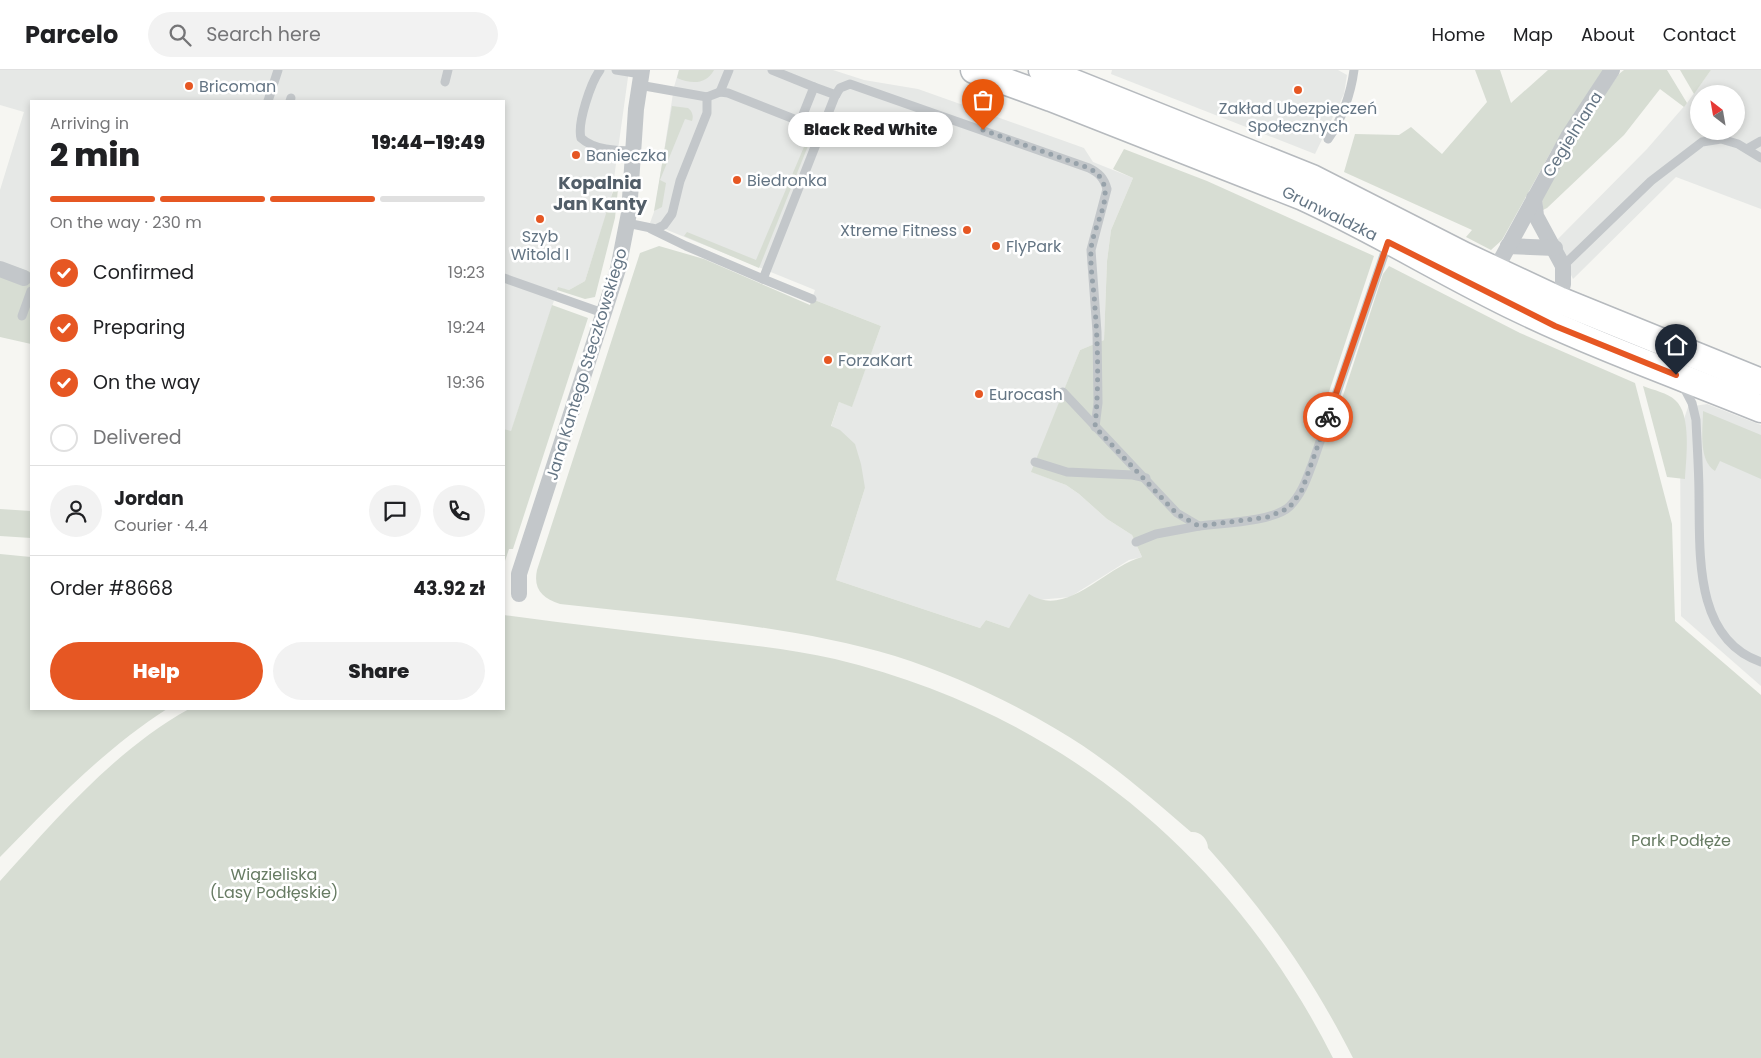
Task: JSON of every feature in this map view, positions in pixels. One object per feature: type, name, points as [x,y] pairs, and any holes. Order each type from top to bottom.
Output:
[{"type":"main road","name":"Grunwaldzka","points":[[974,70],[1303,197],[1339,214],[1388,242],[1490,281],[1559,300],[1761,382]]},
{"type":"main road","name":"Grunwaldzka","points":[[1042,70],[1312,178],[1490,281],[1555,326],[1761,410]]},
{"type":"street","name":"Cegielniana","points":[[1490,281],[1568,137],[1612,70]]},
{"type":"street","name":"Jana Kantego Steczkowskiego","points":[[519,594],[521,568],[618,269],[632,191],[641,76]]},
{"type":"street","points":[[1534,198],[1536,216],[1555,248],[1563,266],[1563,284],[1559,300]]},
{"type":"street","points":[[1508,246],[1555,248]]},
{"type":"street","points":[[0,269],[29,285]]},
{"type":"lane","points":[[268,100],[278,70]]},
{"type":"lane","points":[[444,82],[448,70]]},
{"type":"lane","points":[[600,70],[593,82],[580,126],[580,138],[590,144],[608,149],[634,151]]},
{"type":"lane","points":[[616,70],[707,97],[720,92],[728,93],[822,130]]},
{"type":"lane","points":[[720,92],[729,70]]},
{"type":"lane","points":[[772,70],[836,95]]},
{"type":"lane","points":[[1328,139],[1335,130],[1343,110],[1354,70]]},
{"type":"lane","points":[[763,279],[836,95],[840,88],[850,84],[859,85],[1089,168],[1097,172],[1105,181],[1107,189],[1091,250],[1097,332],[1098,403],[1095,427]]},
{"type":"lane","points":[[800,122],[814,86]]},
{"type":"lane","points":[[651,229],[661,228],[672,214],[680,181],[707,113],[707,97]]},
{"type":"lane","points":[[1563,266],[1651,181],[1702,142],[1721,139],[1747,149],[1761,158]]},
{"type":"lane","points":[[1747,149],[1761,141]]},
{"type":"lane","points":[[627,222],[651,229],[686,246],[812,299]]},
{"type":"lane","points":[[1136,542],[1156,534],[1268,517],[1289,508],[1302,490],[1388,242]]},
{"type":"lane","points":[[505,278],[604,314]]},
{"type":"lane","points":[[22,316],[29,285]]},
{"type":"lane","points":[[1676,375],[1692,403],[1696,420],[1700,557],[1707,601],[1719,630],[1727,640],[1750,658],[1761,662]]},
{"type":"lane","points":[[1063,392],[1146,478],[1177,514],[1199,526]]},
{"type":"lane","points":[[1035,462],[1067,472],[1133,475],[1146,478]]},
{"type":"shaded area","points":[[0,70],[629,70],[611,200],[585,281],[569,290],[558,288],[511,432],[505,429],[505,100],[30,100],[30,272],[0,261],[0,190],[24,112],[0,105]]},
{"type":"shaded area","points":[[679,70],[833,70],[864,80],[918,89],[1084,148],[1093,162],[1133,178],[1111,230],[1107,261],[1104,340],[1080,350],[1032,472],[1066,485],[1079,494],[1107,519],[1132,535],[1142,557],[1129,560],[1070,597],[1038,600],[1009,628],[986,620],[980,628],[836,580],[865,488],[831,427],[839,402],[852,406],[881,326],[812,299],[815,290],[650,223],[655,209],[674,87]]},
{"type":"shaded area","points":[[1112,70],[1338,70],[1347,75],[1344,94],[1315,154],[1111,74]]},
{"type":"shaded area","points":[[1711,70],[1761,70],[1761,209],[1676,177],[1573,279],[1555,242],[1647,149],[1690,99],[1690,140],[1745,140],[1745,85],[1700,85]]},
{"type":"shaded area","points":[[1707,404],[1761,425],[1761,686],[1681,616],[1680,431],[1688,407]]},
{"type":"green space","points":[[679,70],[714,70],[711,75],[702,81],[693,82],[677,78]]},
{"type":"green space","points":[[1475,70],[1500,70],[1511,103],[1548,70],[1605,70],[1553,148],[1502,240],[1491,250],[1466,237],[1472,230],[1344,172],[1355,134],[1399,135],[1411,127],[1442,154],[1487,102]]},
{"type":"green space","points":[[1624,70],[1667,70],[1687,103],[1684,107],[1660,89],[1624,135],[1543,210],[1542,198],[1584,124],[1619,74]]},
{"type":"green space","points":[[1680,70],[1711,70],[1700,85],[1690,85],[1690,87]]},
{"type":"green space","points":[[672,106],[688,108],[693,119],[692,121],[685,119],[660,180],[666,183],[662,207],[654,211]]},
{"type":"green space","points":[[809,135],[812,136],[759,268],[684,236],[687,232],[756,260]]},
{"type":"green space","name":"Park Podłęże","points":[[1124,149],[1207,181],[1374,256],[1320,419],[1334,423],[1383,274],[1389,266],[1520,333],[1635,383],[1672,524],[1675,621],[1761,695],[1761,1058],[1353,1058],[1322,1001],[1288,948],[1230,873],[1208,848],[1203,836],[1191,832],[1143,791],[1092,752],[1056,729],[978,688],[895,656],[854,645],[812,636],[729,623],[560,604],[548,599],[540,592],[536,582],[537,570],[640,253],[659,246],[704,259],[810,305],[812,299],[881,326],[852,407],[839,402],[831,426],[840,430],[855,444],[865,488],[836,580],[980,628],[986,620],[1009,628],[1029,594],[1043,600],[1058,600],[1072,596],[1128,562],[1142,557],[1132,535],[1107,519],[1079,494],[1066,485],[1031,472],[1080,350],[1104,340],[1107,261],[1111,230],[1133,178],[1113,169]]},
{"type":"green space","points":[[614,188],[618,189],[615,218],[595,297],[585,299],[557,290],[558,287],[569,290],[585,281]]},
{"type":"green space","points":[[0,261],[30,272],[30,344],[0,337]]},
{"type":"green space","points":[[552,305],[588,318],[513,549],[509,549],[505,561],[505,429],[511,431]]},
{"type":"green space","points":[[1643,386],[1668,395],[1680,407],[1684,416],[1687,438],[1685,479],[1667,477]]},
{"type":"green space","points":[[1703,411],[1761,435],[1761,479],[1720,461],[1715,471],[1710,466],[1704,452],[1702,435]]},
{"type":"green space","points":[[0,509],[30,511],[30,538],[0,536]]},
{"type":"green space","points":[[0,554],[30,557],[30,710],[166,710],[121,742],[79,778],[0,857]]},
{"type":"green space","name":"Wiązieliska (Lasy Podłęskie)","points":[[505,615],[766,647],[835,659],[916,683],[993,715],[1064,755],[1129,802],[1189,856],[1243,917],[1291,984],[1333,1058],[0,1058],[0,881],[88,787],[136,744],[187,710],[505,710]]},
{"type":"way so far","points":[[983,130],[1089,168],[1097,172],[1105,181],[1107,189],[1096,225],[1091,250],[1097,332],[1098,403],[1095,427],[1146,478],[1177,514],[1199,526],[1268,517],[1289,508],[1302,490],[1328,417]]},
{"type":"place","name":"Bricoman","points":[[189,86]]},
{"type":"place","name":"Zakład Ubezpieczeń Społecznych","points":[[1298,90]]},
{"type":"place","name":"Black Red White","points":[[983,130]]},
{"type":"place","name":"Banieczka","points":[[576,155]]},
{"type":"place","name":"Biedronka","points":[[737,180]]},
{"type":"place","name":"Szyb Witold I","points":[[540,219]]},
{"type":"place","name":"Xtreme Fitness","points":[[967,230]]},
{"type":"place","name":"FlyPark","points":[[996,246]]},
{"type":"place","name":"ForzaKart","points":[[828,360]]},
{"type":"place","name":"Eurocash","points":[[979,394]]},
{"type":"district","name":"Kopalnia Jan Kanty","points":[[600,193]]},
{"type":"route","points":[[1328,417],[1388,242],[1518,309],[1676,375]]}]
